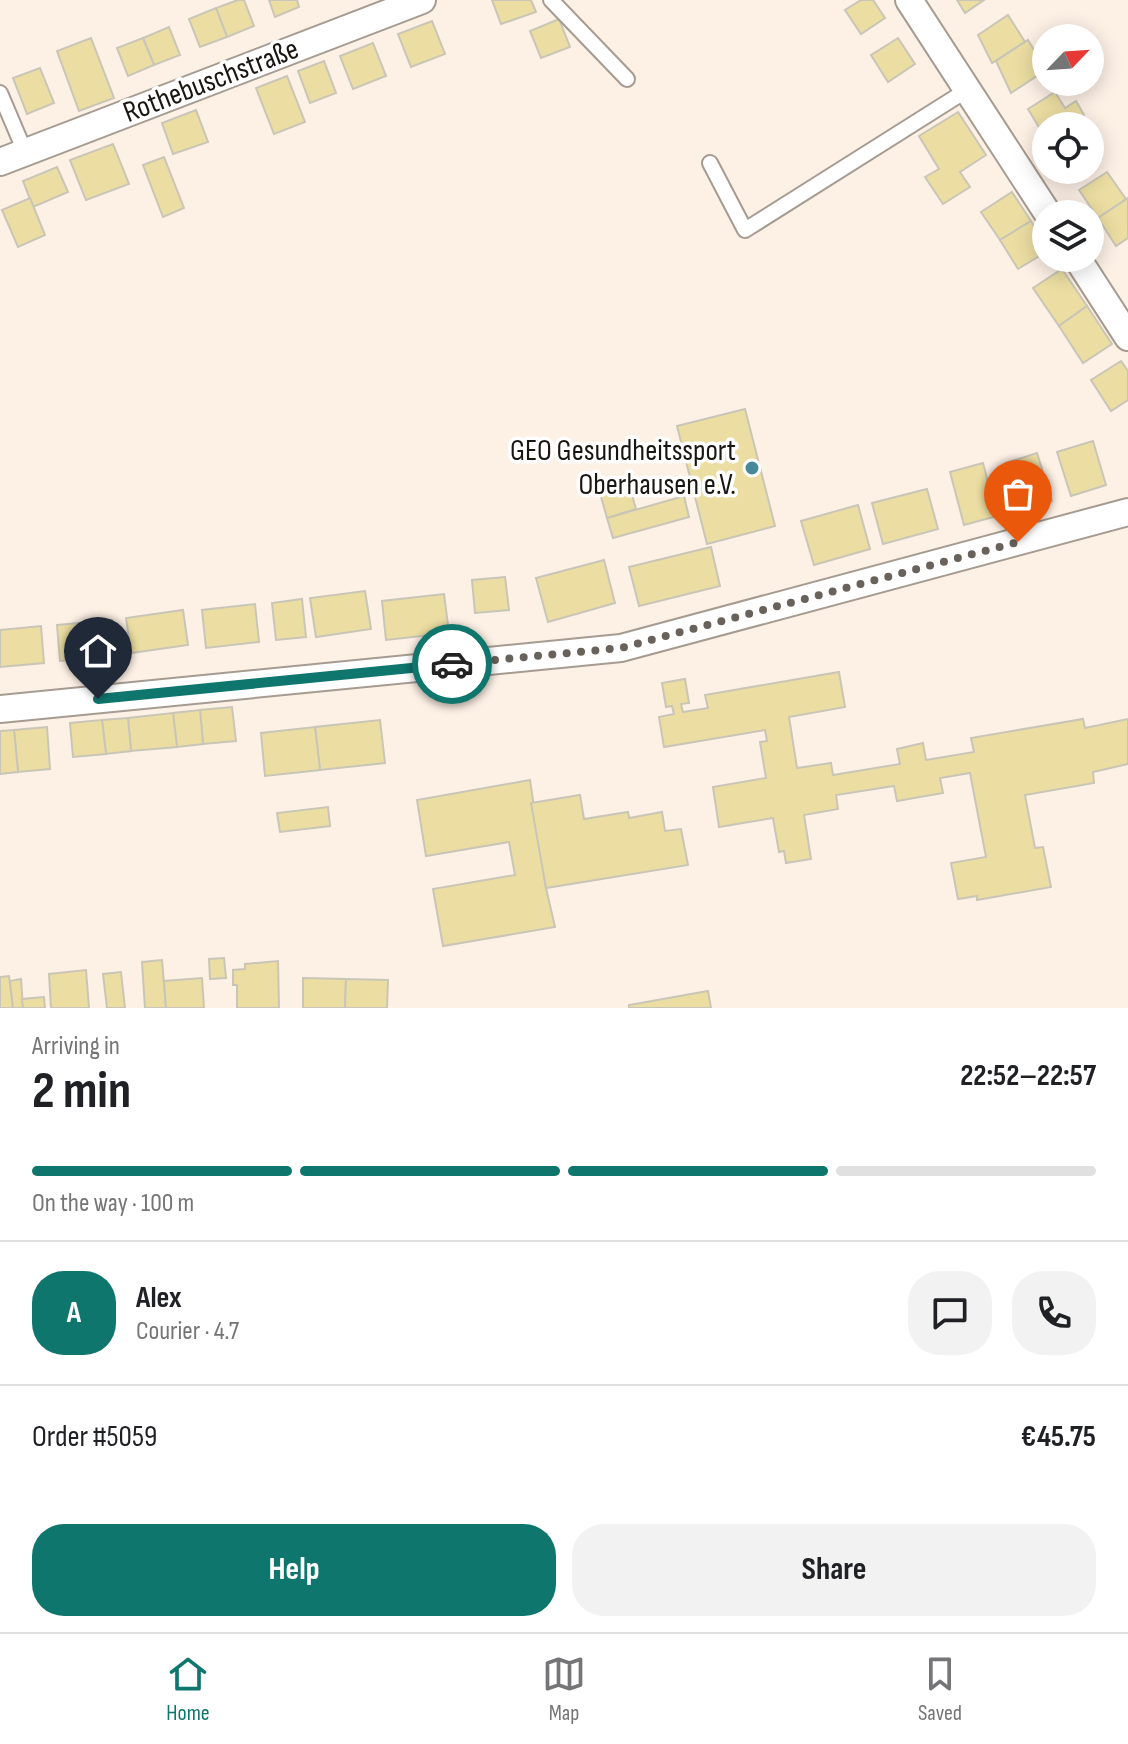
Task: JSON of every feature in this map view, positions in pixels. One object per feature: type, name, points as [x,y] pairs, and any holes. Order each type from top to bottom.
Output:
[{"type":"street","name":"Rothebuschstraße","points":[[0,162],[422,0]]},
{"type":"street","points":[[909,0],[1039,200]]},
{"type":"street","points":[[1086,272],[1128,337]]},
{"type":"street","points":[[0,709],[621,648],[1128,512]]},
{"type":"lane","points":[[551,0],[627,79]]},
{"type":"lane","points":[[710,163],[745,230],[967,90]]},
{"type":"lane","points":[[0,93],[25,152]]},
{"type":"building","points":[[244,0],[254,26],[227,37],[216,8]]},
{"type":"building","points":[[269,0],[297,0],[299,7],[275,17]]},
{"type":"building","points":[[492,0],[531,0],[536,12],[501,24]]},
{"type":"building","points":[[861,0],[873,0],[885,18],[861,34],[845,10]]},
{"type":"building","points":[[957,0],[984,0],[965,13]]},
{"type":"building","points":[[216,8],[227,37],[200,47],[189,19]]},
{"type":"building","points":[[1008,15],[1025,42],[992,63],[978,35]]},
{"type":"building","points":[[559,19],[570,47],[541,58],[530,31]]},
{"type":"building","points":[[432,21],[445,54],[411,67],[398,34]]},
{"type":"building","points":[[169,27],[180,55],[154,65],[143,38]]},
{"type":"building","points":[[91,38],[114,98],[79,111],[57,51]]},
{"type":"building","points":[[143,38],[154,65],[128,76],[117,48]]},
{"type":"building","points":[[898,38],[915,64],[888,82],[871,55]]},
{"type":"building","points":[[1028,40],[1032,47],[1032,79],[1011,93],[996,61]]},
{"type":"building","points":[[373,43],[386,76],[353,89],[340,56]]},
{"type":"building","points":[[324,61],[336,93],[310,103],[298,71]]},
{"type":"building","points":[[40,68],[54,103],[27,114],[13,78]]},
{"type":"building","points":[[287,76],[305,122],[274,134],[256,88]]},
{"type":"building","points":[[1049,96],[1058,96],[1065,108],[1076,101],[1082,112],[1032,112],[1032,116],[1028,109]]},
{"type":"building","points":[[196,110],[208,142],[173,154],[162,123]]},
{"type":"building","points":[[958,112],[986,155],[960,172],[970,187],[943,204],[925,177],[939,169],[919,136]]},
{"type":"building","points":[[113,144],[129,184],[86,200],[70,160]]},
{"type":"building","points":[[164,157],[184,208],[163,217],[143,165]]},
{"type":"building","points":[[57,167],[68,192],[33,207],[23,181]]},
{"type":"building","points":[[1107,172],[1126,199],[1104,214],[1104,200],[1086,200],[1079,190],[1088,184],[1104,184],[1104,174]]},
{"type":"building","points":[[1012,192],[1031,221],[1000,240],[981,212]]},
{"type":"building","points":[[30,198],[45,235],[18,247],[2,210]]},
{"type":"building","points":[[1128,198],[1128,238],[1116,246],[1104,227],[1104,214]]},
{"type":"building","points":[[1031,221],[1032,260],[1018,269],[1000,240]]},
{"type":"building","points":[[1057,272],[1064,272],[1087,306],[1059,326],[1033,288]]},
{"type":"building","points":[[1087,306],[1112,344],[1083,363],[1059,326]]},
{"type":"building","points":[[1121,361],[1128,371],[1128,400],[1111,411],[1091,380]]},
{"type":"building","points":[[745,409],[775,526],[707,544],[677,426]]},
{"type":"building","points":[[1093,441],[1106,485],[1071,496],[1057,452]]},
{"type":"building","points":[[1037,453],[1052,501],[1021,511],[1006,463]]},
{"type":"building","points":[[983,463],[997,516],[964,525],[950,472]]},
{"type":"building","points":[[627,478],[636,509],[607,518],[598,486]]},
{"type":"building","points":[[927,489],[938,529],[883,544],[872,503]]},
{"type":"building","points":[[684,496],[689,517],[613,538],[607,518]]},
{"type":"building","points":[[858,505],[870,549],[814,565],[801,521]]},
{"type":"building","points":[[711,547],[720,586],[639,606],[629,567]]},
{"type":"building","points":[[604,560],[615,603],[548,622],[536,578]]},
{"type":"building","points":[[505,577],[509,610],[475,613],[472,580]]},
{"type":"building","points":[[365,591],[371,629],[316,637],[310,598]]},
{"type":"building","points":[[444,594],[449,633],[386,640],[382,601]]},
{"type":"building","points":[[302,599],[306,637],[276,640],[272,603]]},
{"type":"building","points":[[255,604],[259,642],[206,648],[202,610]]},
{"type":"building","points":[[183,610],[188,645],[131,653],[126,618]]},
{"type":"building","points":[[112,620],[116,656],[60,661],[57,625]]},
{"type":"building","points":[[41,626],[44,663],[0,667],[0,630]]},
{"type":"building","points":[[839,672],[845,707],[789,717],[797,768],[831,763],[833,775],[900,764],[897,749],[923,743],[926,760],[974,752],[971,738],[1083,719],[1085,728],[1128,719],[1128,764],[1093,772],[1094,783],[1025,795],[1035,848],[1043,847],[1051,887],[977,900],[977,896],[958,899],[951,863],[986,857],[970,773],[940,778],[943,793],[897,801],[894,786],[836,795],[838,809],[804,815],[811,859],[786,863],[784,851],[779,852],[773,818],[719,827],[713,787],[766,778],[760,742],[767,741],[765,730],[664,747],[659,717],[674,714],[672,706],[666,707],[662,683],[685,679],[689,703],[681,704],[683,712],[708,708],[705,695]]},
{"type":"building","points":[[232,707],[236,741],[203,744],[200,710]]},
{"type":"building","points":[[200,710],[203,744],[177,747],[173,713]]},
{"type":"building","points":[[173,713],[177,747],[131,751],[128,718]]},
{"type":"building","points":[[128,718],[131,751],[106,754],[102,720]]},
{"type":"building","points":[[102,720],[106,754],[73,757],[70,723]]},
{"type":"building","points":[[380,720],[385,763],[320,770],[315,727]]},
{"type":"building","points":[[47,727],[50,769],[18,772],[14,730]]},
{"type":"building","points":[[315,727],[320,770],[265,776],[261,733]]},
{"type":"building","points":[[14,730],[18,772],[0,774],[0,731]]},
{"type":"building","points":[[530,780],[555,927],[443,946],[433,889],[515,875],[509,842],[426,856],[417,800]]},
{"type":"building","points":[[580,795],[584,819],[628,812],[629,818],[662,812],[665,831],[681,829],[688,865],[546,888],[531,803]]},
{"type":"building","points":[[328,807],[330,826],[280,832],[277,813]]},
{"type":"building","points":[[224,958],[226,978],[210,979],[209,959]]},
{"type":"building","points":[[162,960],[166,1008],[145,1008],[142,962]]},
{"type":"building","points":[[278,961],[279,1008],[237,1008],[237,985],[233,985],[233,970],[245,969],[245,964]]},
{"type":"building","points":[[86,970],[89,1008],[51,1008],[49,974]]},
{"type":"building","points":[[121,972],[125,1008],[107,1008],[103,974]]},
{"type":"building","points":[[9,976],[13,1008],[0,1008],[0,977]]},
{"type":"building","points":[[202,978],[204,1008],[166,1008],[164,981]]},
{"type":"building","points":[[303,978],[346,979],[345,1008],[303,1008]]},
{"type":"building","points":[[21,979],[23,1008],[13,1008],[10,981]]},
{"type":"building","points":[[346,979],[388,980],[387,1008],[345,1008]]},
{"type":"building","points":[[708,991],[711,1008],[629,1008],[629,1005]]},
{"type":"building","points":[[44,997],[45,1008],[23,1008],[22,999]]},
{"type":"way so far","points":[[452,664],[621,648],[1018,542]]},
{"type":"place","name":"GEO Gesundheitssport Oberhausen e.V.","points":[[752,468]]},
{"type":"route","points":[[98,699],[452,664]]}]
